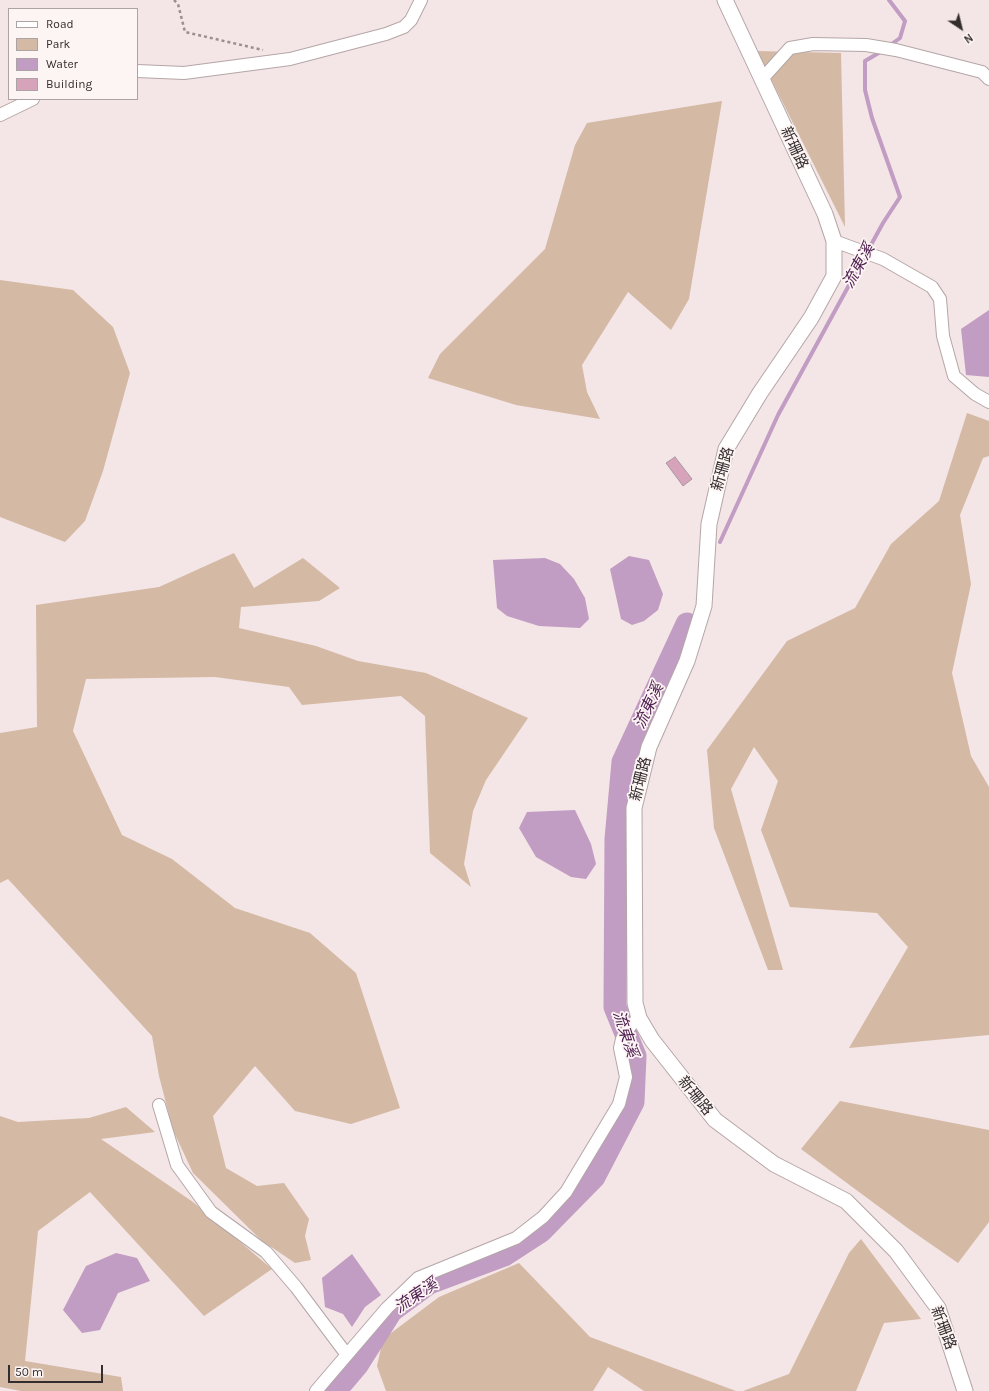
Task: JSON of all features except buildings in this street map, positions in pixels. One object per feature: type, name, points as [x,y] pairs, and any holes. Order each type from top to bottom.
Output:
[{"type":"street","points":[[138,71],[184,73],[290,59],[386,34],[404,27],[411,20],[421,0]]},
{"type":"street","name":"新珊路","points":[[725,0],[825,214],[834,241],[834,276],[811,318],[760,393],[726,449],[709,524],[704,606],[687,661],[649,747],[634,808],[635,1021],[715,1120],[774,1164],[846,1201],[896,1251],[938,1308],[965,1391]]},
{"type":"street","points":[[762,78],[790,48],[813,44],[866,45],[896,50],[982,72],[989,79]]},
{"type":"street","points":[[0,115],[31,100]]},
{"type":"street","points":[[834,241],[851,246],[882,259],[932,287],[940,299],[943,336],[954,376],[975,394],[989,402]]},
{"type":"street","points":[[316,1391],[387,1308],[418,1278],[516,1238],[543,1216],[566,1192],[619,1104],[626,1077],[620,1048],[622,1039],[635,1021]]},
{"type":"street","points":[[159,1105],[177,1165],[211,1212],[266,1252],[296,1287],[347,1355]]},
{"type":"path","points":[[174,0],[178,4],[186,32],[267,51]]},
{"type":"green space","points":[[757,51],[841,53],[845,227]]},
{"type":"green space","points":[[722,101],[689,299],[671,330],[628,292],[582,365],[587,392],[600,419],[516,405],[428,378],[440,354],[545,249],[575,145],[587,123]]},
{"type":"green space","points":[[0,280],[73,290],[113,327],[130,373],[103,471],[85,521],[65,542],[0,517]]},
{"type":"green space","points":[[967,413],[989,421],[989,456],[983,458],[960,515],[971,584],[952,673],[971,756],[989,787],[989,1035],[849,1048],[908,947],[877,913],[790,907],[761,830],[778,781],[754,747],[731,789],[783,970],[768,970],[714,828],[707,750],[787,641],[855,608],[891,544],[939,501]]},
{"type":"green space","points":[[234,553],[254,588],[303,558],[340,588],[319,601],[241,607],[239,628],[316,646],[358,661],[426,673],[528,718],[486,780],[473,811],[464,864],[471,887],[430,853],[425,716],[401,696],[302,705],[289,687],[215,677],[86,679],[73,731],[122,835],[172,859],[235,908],[310,933],[356,973],[400,1108],[351,1124],[295,1111],[255,1066],[213,1116],[226,1168],[257,1186],[284,1183],[309,1219],[305,1236],[311,1260],[295,1263],[261,1240],[193,1173],[173,1130],[159,1076],[152,1036],[8,879],[0,883],[0,733],[37,727],[36,605],[159,587]]},
{"type":"green space","points":[[840,1101],[989,1130],[989,1222],[958,1263],[909,1229],[801,1149]]},
{"type":"green space","points":[[126,1107],[155,1132],[101,1139],[193,1202],[272,1269],[204,1316],[90,1192],[38,1231],[25,1361],[121,1377],[123,1391],[21,1391],[0,1387],[0,1116],[18,1122],[89,1118]]},
{"type":"green space","points":[[861,1239],[921,1319],[884,1323],[856,1391],[743,1391],[789,1374],[849,1253]]},
{"type":"green space","points":[[519,1263],[590,1337],[736,1391],[644,1391],[608,1367],[593,1391],[386,1391],[377,1366],[383,1339],[439,1297]]},
{"type":"water","points":[[989,310],[989,377],[966,375],[961,329]]},
{"type":"water","points":[[629,556],[649,560],[663,594],[658,610],[644,621],[632,625],[621,619],[610,569]]},
{"type":"water","points":[[545,558],[560,564],[574,579],[585,598],[589,619],[580,628],[539,626],[507,616],[497,608],[493,560]]},
{"type":"water","points":[[575,810],[591,844],[596,864],[586,879],[571,877],[536,857],[519,828],[527,812]]},
{"type":"water","points":[[116,1253],[137,1258],[150,1281],[118,1293],[100,1330],[82,1333],[63,1310],[86,1266]]},
{"type":"water","points":[[352,1254],[381,1295],[365,1307],[352,1327],[343,1314],[325,1307],[322,1278]]},
{"type":"waterway","name":"流東溪","points":[[889,0],[905,21],[900,38],[889,46]]},
{"type":"waterway","name":"流東溪","points":[[720,542],[778,415],[883,223],[900,197],[872,118],[865,90],[865,61],[882,51]]},
{"type":"waterway","name":"流東溪","points":[[335,1391],[357,1365],[391,1311],[429,1283],[504,1255],[541,1231],[594,1177],[633,1102],[635,1056],[615,1007],[616,839],[623,762],[687,624]]}]
